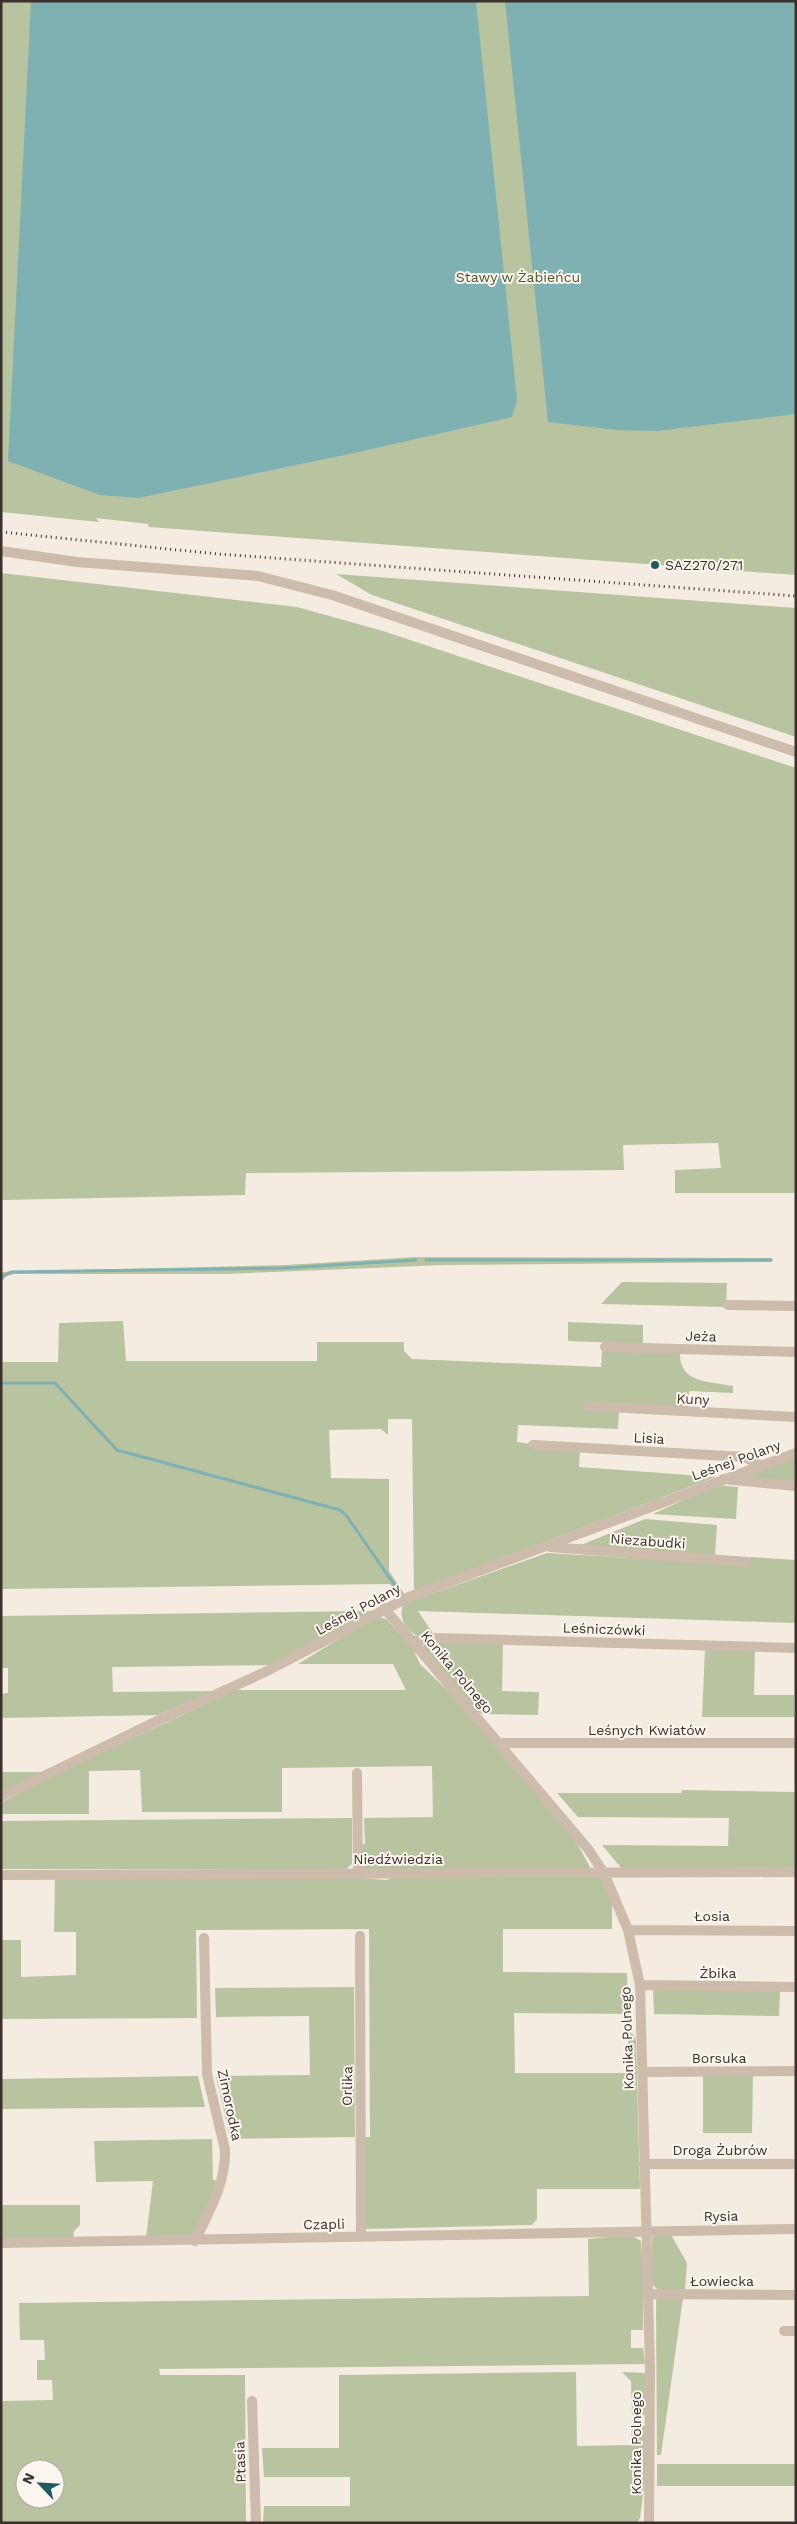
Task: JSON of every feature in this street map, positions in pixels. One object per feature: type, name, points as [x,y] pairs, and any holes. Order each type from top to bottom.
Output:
[{"type":"street","points":[[1,551],[77,562],[258,576],[298,586],[332,595],[796,752]]},
{"type":"street","points":[[728,1305],[796,1306]]},
{"type":"street","name":"Jeża","points":[[605,1347],[796,1352]]},
{"type":"street","name":"Kuny","points":[[588,1406],[796,1417]]},
{"type":"street","name":"Lisia","points":[[533,1445],[746,1457],[762,1466]]},
{"type":"street","name":"Leśnej Polany","points":[[1,1797],[157,1721],[279,1666],[384,1608],[409,1597],[796,1452]]},
{"type":"street","points":[[722,1479],[796,1486]]},
{"type":"street","name":"Niezabudki","points":[[546,1547],[747,1562]]},
{"type":"street","name":"Konika Polnego","points":[[384,1608],[588,1849],[604,1873],[628,1930],[640,1985],[647,2231],[649,2523]]},
{"type":"street","name":"Leśniczówki","points":[[412,1641],[437,1638],[796,1648]]},
{"type":"street","name":"Leśnych Kwiatów","points":[[499,1743],[796,1743]]},
{"type":"street","points":[[357,1773],[358,1873]]},
{"type":"street","name":"Niedźwiedzia","points":[[1,1875],[796,1872]]},
{"type":"street","name":"Łosia","points":[[628,1930],[796,1930]]},
{"type":"street","name":"Orlika","points":[[360,1936],[360,2237]]},
{"type":"street","name":"Zimorodka","points":[[195,2241],[223,2178],[226,2163],[226,2150],[207,2074],[204,1938]]},
{"type":"street","name":"Żbika","points":[[640,1985],[796,1987]]},
{"type":"street","name":"Borsuka","points":[[642,2072],[796,2071]]},
{"type":"street","name":"Droga Żubrów","points":[[644,2164],[796,2164]]},
{"type":"street","name":"Rysia","points":[[647,2231],[796,2229]]},
{"type":"street","name":"Czapli","points":[[1,2243],[588,2234],[647,2231]]},
{"type":"street","name":"Łowiecka","points":[[647,2294],[796,2294]]},
{"type":"street","points":[[784,2331],[796,2331]]},
{"type":"street","name":"Ptasia","points":[[252,2401],[256,2523]]},
{"type":"green space","name":"Stawy w Żabieńcu","points":[[1,1],[796,1],[796,575],[149,527],[148,524],[96,518],[99,522],[1,512]]},
{"type":"green space","points":[[1,573],[297,607],[383,631],[796,768],[796,1193],[675,1193],[675,1170],[721,1168],[718,1143],[623,1145],[624,1170],[246,1173],[245,1195],[1,1200]]},
{"type":"green space","points":[[336,574],[796,608],[796,737],[372,595]]},
{"type":"green space","points":[[416,1257],[772,1258],[772,1262],[444,1265],[226,1274],[14,1274],[7,1276],[2,1281],[2,1362],[58,1362],[59,1323],[123,1321],[126,1361],[317,1361],[317,1342],[404,1342],[404,1351],[412,1359],[601,1367],[602,1350],[680,1353],[684,1370],[690,1375],[697,1379],[733,1386],[733,1393],[689,1391],[689,1410],[619,1410],[618,1429],[518,1425],[517,1442],[580,1450],[579,1467],[716,1477],[414,1591],[412,1419],[388,1419],[388,1435],[381,1429],[329,1430],[331,1478],[389,1479],[389,1571],[405,1595],[399,1597],[390,1584],[1,1589],[1,1272],[286,1265]]},
{"type":"green space","points":[[622,1282],[727,1283],[726,1307],[601,1304]]},
{"type":"green space","points":[[568,1322],[643,1325],[643,1344],[568,1341]]},
{"type":"green space","points":[[796,1458],[796,1482],[741,1477]]},
{"type":"green space","points":[[716,1485],[738,1487],[736,1519],[653,1514]]},
{"type":"green space","points":[[645,1519],[717,1525],[715,1555],[576,1547]]},
{"type":"green space","points":[[547,1553],[749,1565],[750,1557],[796,1560],[796,1623],[418,1611],[434,1635],[418,1636],[409,1630],[404,1623],[402,1618],[403,1604]]},
{"type":"green space","points":[[373,1611],[270,1665],[112,1667],[113,1692],[214,1691],[158,1715],[1,1718],[1,1694],[8,1693],[8,1668],[1,1668],[1,1616]]},
{"type":"green space","points":[[373,1618],[386,1619],[412,1647],[420,1664],[464,1706],[541,1797],[578,1845],[591,1869],[366,1870],[363,1868],[361,1845],[365,1844],[364,1818],[433,1817],[432,1766],[282,1768],[282,1812],[142,1812],[140,1770],[89,1771],[89,1814],[1,1814],[1,1803],[62,1771],[236,1690],[406,1690],[393,1664],[298,1664]]},
{"type":"green space","points":[[436,1641],[503,1644],[502,1691],[539,1692],[538,1715],[483,1714],[478,1712],[423,1647],[424,1644]]},
{"type":"green space","points":[[705,1649],[755,1650],[754,1695],[794,1695],[794,1717],[702,1717]]},
{"type":"green space","points":[[1,1772],[43,1772],[1,1793]]},
{"type":"green space","points":[[682,1790],[796,1792],[796,1869],[622,1869],[602,1845],[728,1846],[729,1818],[578,1817],[557,1793],[681,1793]]},
{"type":"green space","points":[[352,1818],[352,1864],[346,1869],[1,1869],[1,1821]]},
{"type":"green space","points":[[600,1875],[612,1903],[612,1929],[503,1929],[503,1972],[627,1973],[628,2014],[514,2013],[515,2073],[629,2073],[628,2031],[634,2035],[636,2041],[640,2189],[537,2189],[537,2219],[532,2225],[365,2229],[364,2137],[370,2137],[369,1929],[196,1930],[197,2018],[1,2019],[1,1940],[21,1940],[21,1977],[76,1975],[76,1932],[54,1932],[55,1879],[347,1877],[386,1880],[400,1876]]},
{"type":"green space","points":[[354,1987],[355,2137],[230,2139],[216,2076],[310,2075],[309,2016],[216,2017],[215,1988]]},
{"type":"green space","points":[[653,1988],[780,1989],[779,2016],[654,2014]]},
{"type":"green space","points":[[703,2075],[753,2075],[752,2133],[703,2133]]},
{"type":"green space","points":[[198,2076],[205,2107],[1,2109],[1,2079]]},
{"type":"green space","points":[[212,2139],[213,2180],[216,2180],[214,2191],[194,2235],[146,2238],[153,2181],[96,2182],[94,2141]]},
{"type":"green space","points":[[1,2205],[80,2205],[80,2225],[74,2231],[73,2239],[1,2240]]},
{"type":"green space","points":[[670,2233],[687,2263],[685,2291],[659,2291],[652,2284],[652,2238],[655,2234]]},
{"type":"green space","points":[[631,2235],[641,2241],[643,2330],[631,2330],[631,2348],[643,2348],[645,2364],[159,2369],[160,2375],[245,2375],[246,2523],[1,2523],[1,2401],[53,2400],[52,2380],[37,2380],[37,2360],[45,2360],[44,2340],[20,2340],[19,2303],[589,2296],[588,2239]]},
{"type":"green space","points":[[660,2298],[683,2298],[661,2455],[657,2455],[656,2300]]},
{"type":"green space","points":[[576,2372],[577,2446],[631,2445],[632,2426],[646,2426],[647,2464],[640,2518],[637,2523],[263,2523],[264,2506],[350,2506],[350,2477],[264,2477],[262,2448],[339,2448],[339,2375]]},
{"type":"green space","points":[[622,2372],[645,2373],[646,2415],[632,2415],[631,2381]]},
{"type":"green space","points":[[657,2464],[796,2464],[796,2486],[657,2486]]},
{"type":"water","points":[[31,1],[476,1],[517,400],[512,417],[354,453],[138,498],[100,495],[8,461]]},
{"type":"water","points":[[505,1],[796,1],[796,414],[657,431],[616,430],[548,422]]},
{"type":"waterway","points":[[1,1277],[11,1272],[285,1268],[416,1260]]},
{"type":"waterway","points":[[426,1260],[771,1260]]},
{"type":"waterway","points":[[1,1383],[55,1383],[117,1450],[340,1510],[346,1515],[400,1593]]},
{"type":"railway","points":[[1,532],[218,554],[796,596]]},
{"type":"place","name":"SAZ270/271","points":[[655,565]]}]
